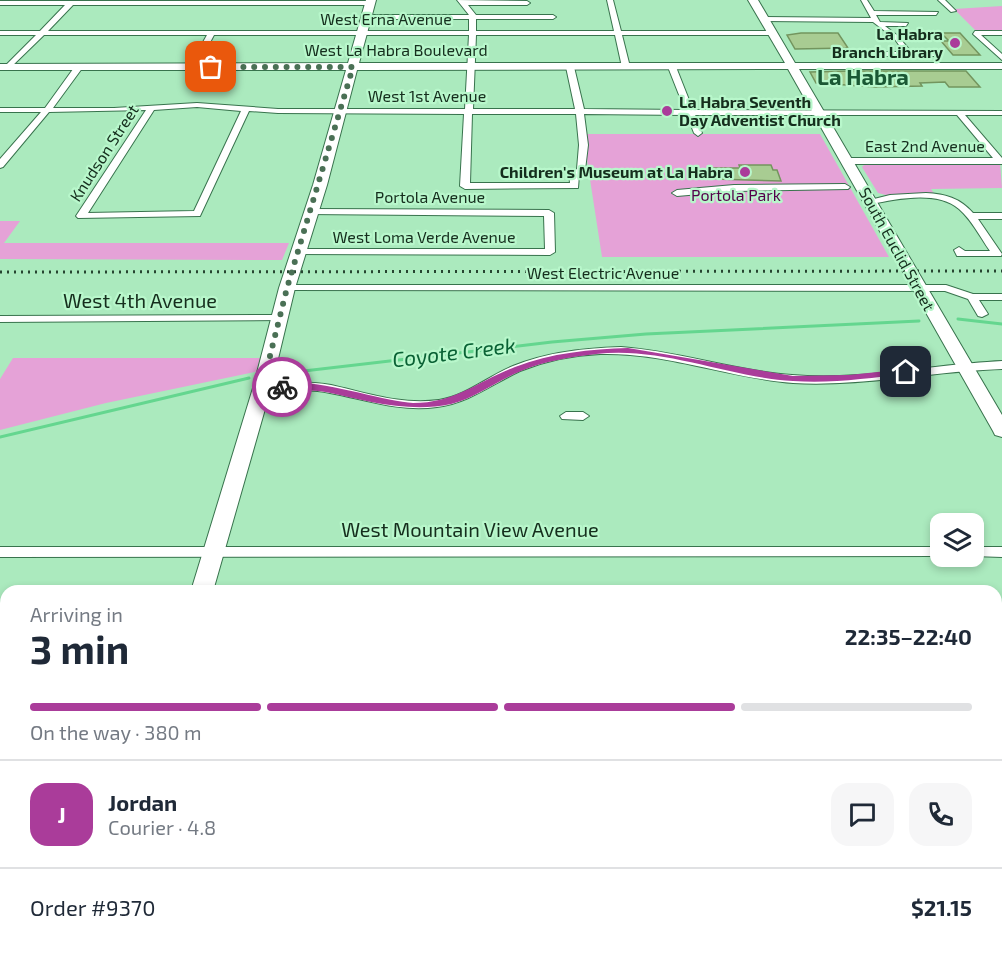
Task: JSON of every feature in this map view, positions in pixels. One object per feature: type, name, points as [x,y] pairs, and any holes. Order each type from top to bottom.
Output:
[{"type":"main road","name":"South Euclid Street","points":[[753,0],[1002,431]]},
{"type":"main road","points":[[204,585],[262,388],[287,288],[371,2]]},
{"type":"main road","name":"West La Habra Boulevard","points":[[4,67],[1002,66]]},
{"type":"street","points":[[610,0],[626,67]]},
{"type":"street","points":[[864,0],[876,19],[896,37],[909,54]]},
{"type":"street","points":[[941,0],[953,11]]},
{"type":"street","points":[[461,1],[527,3]]},
{"type":"street","points":[[461,1],[473,17],[465,186],[575,186],[574,174],[581,170],[584,161],[580,111],[570,67]]},
{"type":"street","points":[[0,3],[371,2]]},
{"type":"street","points":[[4,67],[71,3]]},
{"type":"street","points":[[876,19],[936,13]]},
{"type":"street","points":[[764,19],[794,16],[841,16],[906,24]]},
{"type":"street","points":[[794,16],[800,27]]},
{"type":"street","points":[[841,16],[849,27]]},
{"type":"street","points":[[367,17],[553,17]]},
{"type":"street","name":"West Erna Avenue","points":[[0,33],[772,33]]},
{"type":"street","points":[[193,67],[212,33]]},
{"type":"street","points":[[1002,33],[975,33],[1002,58]]},
{"type":"street","points":[[885,54],[936,54]]},
{"type":"street","points":[[0,165],[47,110],[79,67]]},
{"type":"street","points":[[672,67],[698,133]]},
{"type":"street","name":"West 1st Avenue","points":[[0,110],[114,110],[208,105],[278,111],[1002,113]]},
{"type":"street","name":"Knudson Street","points":[[152,107],[81,216],[197,214],[246,109]]},
{"type":"street","points":[[959,113],[1001,161]]},
{"type":"street","name":"East 2nd Avenue","points":[[848,161],[1001,161]]},
{"type":"street","points":[[677,193],[734,188],[845,187]]},
{"type":"street","points":[[871,201],[912,205],[958,204],[997,254],[961,254],[959,250]]},
{"type":"street","name":"Portola Avenue","points":[[310,212],[549,213],[550,252]]},
{"type":"street","points":[[971,219],[1002,216]]},
{"type":"street","points":[[971,219],[1002,221]]},
{"type":"street","name":"West Loma Verde Avenue","points":[[298,252],[550,252]]},
{"type":"street","name":"West Electric Avenue","points":[[287,288],[946,288],[972,297],[1002,297]]},
{"type":"street","points":[[972,297],[982,314]]},
{"type":"street","name":"West 4th Avenue","points":[[0,319],[279,318]]},
{"type":"street","points":[[262,388],[309,386],[388,402],[411,405],[433,404],[452,401],[519,368],[545,360],[597,351],[656,354],[793,379],[849,378],[964,365],[1002,365]]},
{"type":"street","points":[[566,416],[583,416]]},
{"type":"street","name":"West Mountain View Avenue","points":[[0,552],[214,550],[930,552]]},
{"type":"street","points":[[984,552],[1002,552]]},
{"type":"green space","points":[[1002,6],[1002,32],[977,32],[954,9]]},
{"type":"green space","name":"Portola Park","points":[[583,134],[820,134],[889,257],[602,257]]},
{"type":"green space","points":[[1000,163],[1002,188],[931,189],[935,195],[890,196],[878,193],[862,167],[865,164]]},
{"type":"green space","points":[[0,221],[20,221],[4,243],[289,243],[282,260],[0,259]]},
{"type":"green space","points":[[13,358],[267,358],[264,370],[106,403],[0,430],[0,379]]},
{"type":"building","points":[[838,33],[848,48],[795,49],[787,35]]},
{"type":"building","name":"La Habra Branch Library","points":[[941,33],[960,33],[980,55],[953,55],[941,41],[949,41]]},
{"type":"building","points":[[966,71],[980,87],[949,87],[945,82],[920,83],[922,86],[876,87],[816,83],[810,72]]},
{"type":"building","name":"Children's Museum at La Habra","points":[[739,165],[771,165],[773,170],[777,170],[781,181],[714,179],[710,168],[740,168]]},
{"type":"waterway","name":"Coyote Creek","points":[[958,319],[1002,324]]},
{"type":"waterway","name":"Coyote Creek","points":[[278,374],[552,342],[646,334],[919,321]]},
{"type":"waterway","name":"Coyote Creek","points":[[0,437],[249,378]]},
{"type":"railway","points":[[0,272],[1002,271]]},
{"type":"way so far","points":[[211,67],[353,67],[320,185],[287,288],[262,388],[282,387]]},
{"type":"place","name":"La Habra Branch Library","points":[[955,43]]},
{"type":"place","name":"La Habra Seventh Day Adventist Church","points":[[667,111]]},
{"type":"place","name":"Children's Museum at La Habra","points":[[745,172]]},
{"type":"district","name":"La Habra","points":[[863,77]]},
{"type":"route","points":[[282,387],[309,386],[388,402],[411,405],[433,404],[452,401],[519,368],[545,360],[597,351],[656,354],[793,379],[849,378],[906,372]]}]
